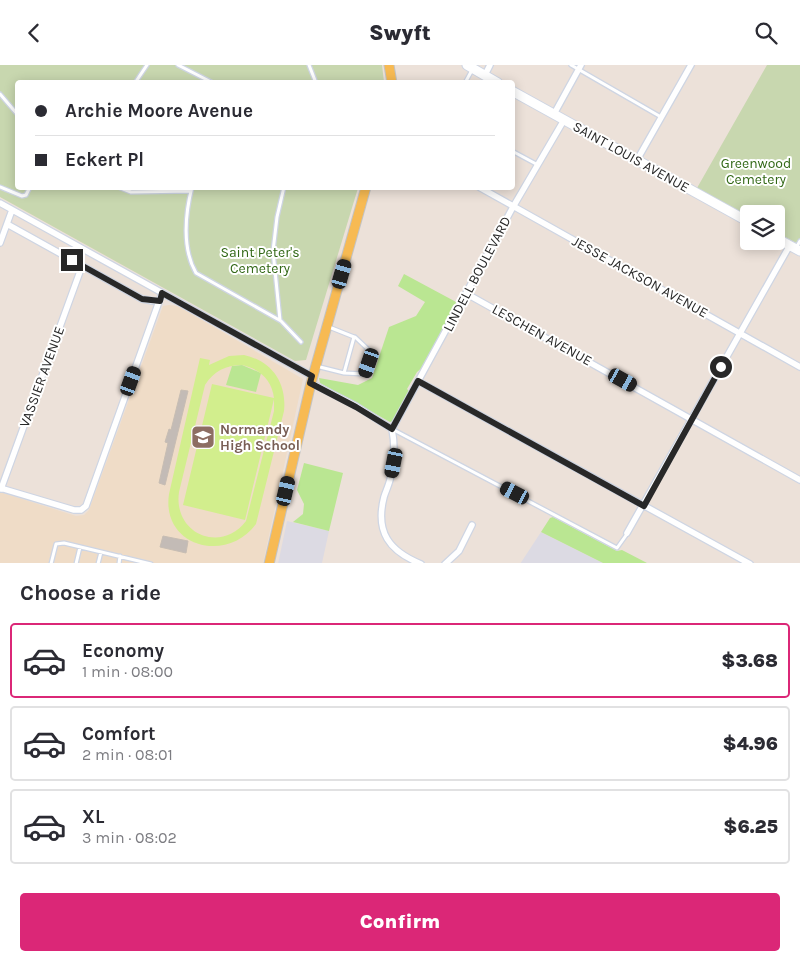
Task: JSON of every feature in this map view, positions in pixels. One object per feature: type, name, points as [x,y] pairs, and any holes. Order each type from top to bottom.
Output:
[{"type":"main road","points":[[389,65],[392,80]]},
{"type":"main road","points":[[269,563],[311,379],[365,190]]},
{"type":"street","points":[[484,75],[490,65]]},
{"type":"street","points":[[637,160],[691,65]]},
{"type":"street","points":[[470,67],[493,80]]},
{"type":"street","points":[[554,114],[579,67]]},
{"type":"street","name":"SAINT LOUIS AVENUE","points":[[515,93],[740,217]]},
{"type":"street","name":"LINDELL BOULEVARD","points":[[392,429],[513,207],[564,120]]},
{"type":"street","name":"JESSE JACKSON AVENUE","points":[[484,190],[800,367]]},
{"type":"street","points":[[0,203],[162,293],[311,379],[392,429],[395,446],[394,463],[384,497],[381,524],[385,537],[402,556],[420,563]]},
{"type":"street","points":[[0,243],[12,210]]},
{"type":"street","points":[[7,224],[142,299],[160,301]]},
{"type":"street","points":[[627,533],[644,506],[740,333],[796,246]]},
{"type":"street","name":"VASSIER AVENUE","points":[[1,489],[82,266]]},
{"type":"street","points":[[1,489],[74,510],[81,510],[86,505],[162,293]]},
{"type":"street","name":"LESCHEN AVENUE","points":[[466,293],[800,480]]},
{"type":"street","points":[[418,381],[750,563]]},
{"type":"street","points":[[445,563],[460,551],[472,525]]},
{"type":"lane","points":[[137,80],[147,65]]},
{"type":"lane","points":[[178,65],[207,80]]},
{"type":"lane","points":[[309,65],[315,80]]},
{"type":"lane","points":[[570,65],[579,67],[662,117]]},
{"type":"lane","points":[[466,80],[470,67]]},
{"type":"lane","points":[[0,94],[15,112]]},
{"type":"lane","points":[[515,153],[538,165]]},
{"type":"lane","points":[[0,187],[22,196],[26,195],[28,190]]},
{"type":"lane","points":[[126,190],[131,192],[171,190]]},
{"type":"lane","points":[[191,190],[187,223],[188,248],[196,273],[280,321],[301,342]]},
{"type":"lane","points":[[280,321],[273,251],[277,217],[283,190]]},
{"type":"lane","points":[[315,366],[344,373],[365,373],[372,353],[354,337],[327,326]]},
{"type":"lane","points":[[344,373],[354,337]]},
{"type":"lane","points":[[392,429],[617,548],[627,533]]},
{"type":"lane","points":[[51,563],[56,544],[64,543],[139,562],[151,563]]},
{"type":"lane","points":[[76,563],[80,547]]},
{"type":"lane","points":[[98,563],[101,552]]},
{"type":"lane","points":[[119,563],[120,556]]},
{"type":"shaded area","name":"Normandy High School","points":[[163,306],[178,306],[303,379],[263,563],[0,563],[0,492],[76,516],[84,515],[89,510]]},
{"type":"shaded area","points":[[287,521],[329,531],[322,563],[278,563]]},
{"type":"shaded area","points":[[541,532],[603,563],[521,563]]},
{"type":"green space","name":"Saint Peter's Cemetery","points":[[0,65],[382,65],[384,80],[15,80],[15,190],[357,190],[306,360],[295,361],[0,197]]},
{"type":"green space","name":"Greenwood Cemetery","points":[[767,65],[800,65],[800,245],[785,237],[785,205],[740,205],[740,212],[697,188]]},
{"type":"green space","points":[[404,274],[458,303],[423,367],[417,372],[407,389],[409,391],[393,421],[390,422],[320,383],[319,378],[358,385],[372,378],[389,327],[416,316],[425,302],[398,286]]},
{"type":"green space","points":[[244,355],[262,362],[270,368],[276,375],[283,391],[284,411],[256,524],[244,536],[229,544],[214,546],[199,544],[185,537],[175,527],[169,512],[169,494],[200,358],[210,360],[209,365],[229,356]],"holes":[[[242,365],[260,372],[264,376],[271,386],[274,398],[212,384],[183,505],[245,520],[274,399],[274,411],[246,521],[236,531],[224,536],[212,537],[201,535],[183,519],[179,507],[179,492],[205,385],[212,376],[226,368]]]},
{"type":"green space","points":[[242,365],[261,373],[256,392],[226,385],[232,366]]},
{"type":"green space","points":[[304,463],[343,473],[329,531],[293,522],[303,514],[304,504],[297,490]]},
{"type":"green space","points":[[553,517],[617,551],[622,550],[647,563],[603,563],[541,532],[550,518]]},
{"type":"building","points":[[181,390],[188,391],[165,485],[159,483],[168,443],[165,442],[169,429],[171,430]]},
{"type":"building","points":[[163,536],[188,541],[186,553],[160,547]]},
{"type":"place","name":"Normandy High School","points":[[203,437]]},
{"type":"route","points":[[72,260],[142,299],[160,301],[162,293],[312,376],[310,383],[356,407],[392,429],[418,381],[644,506],[721,367]]}]
